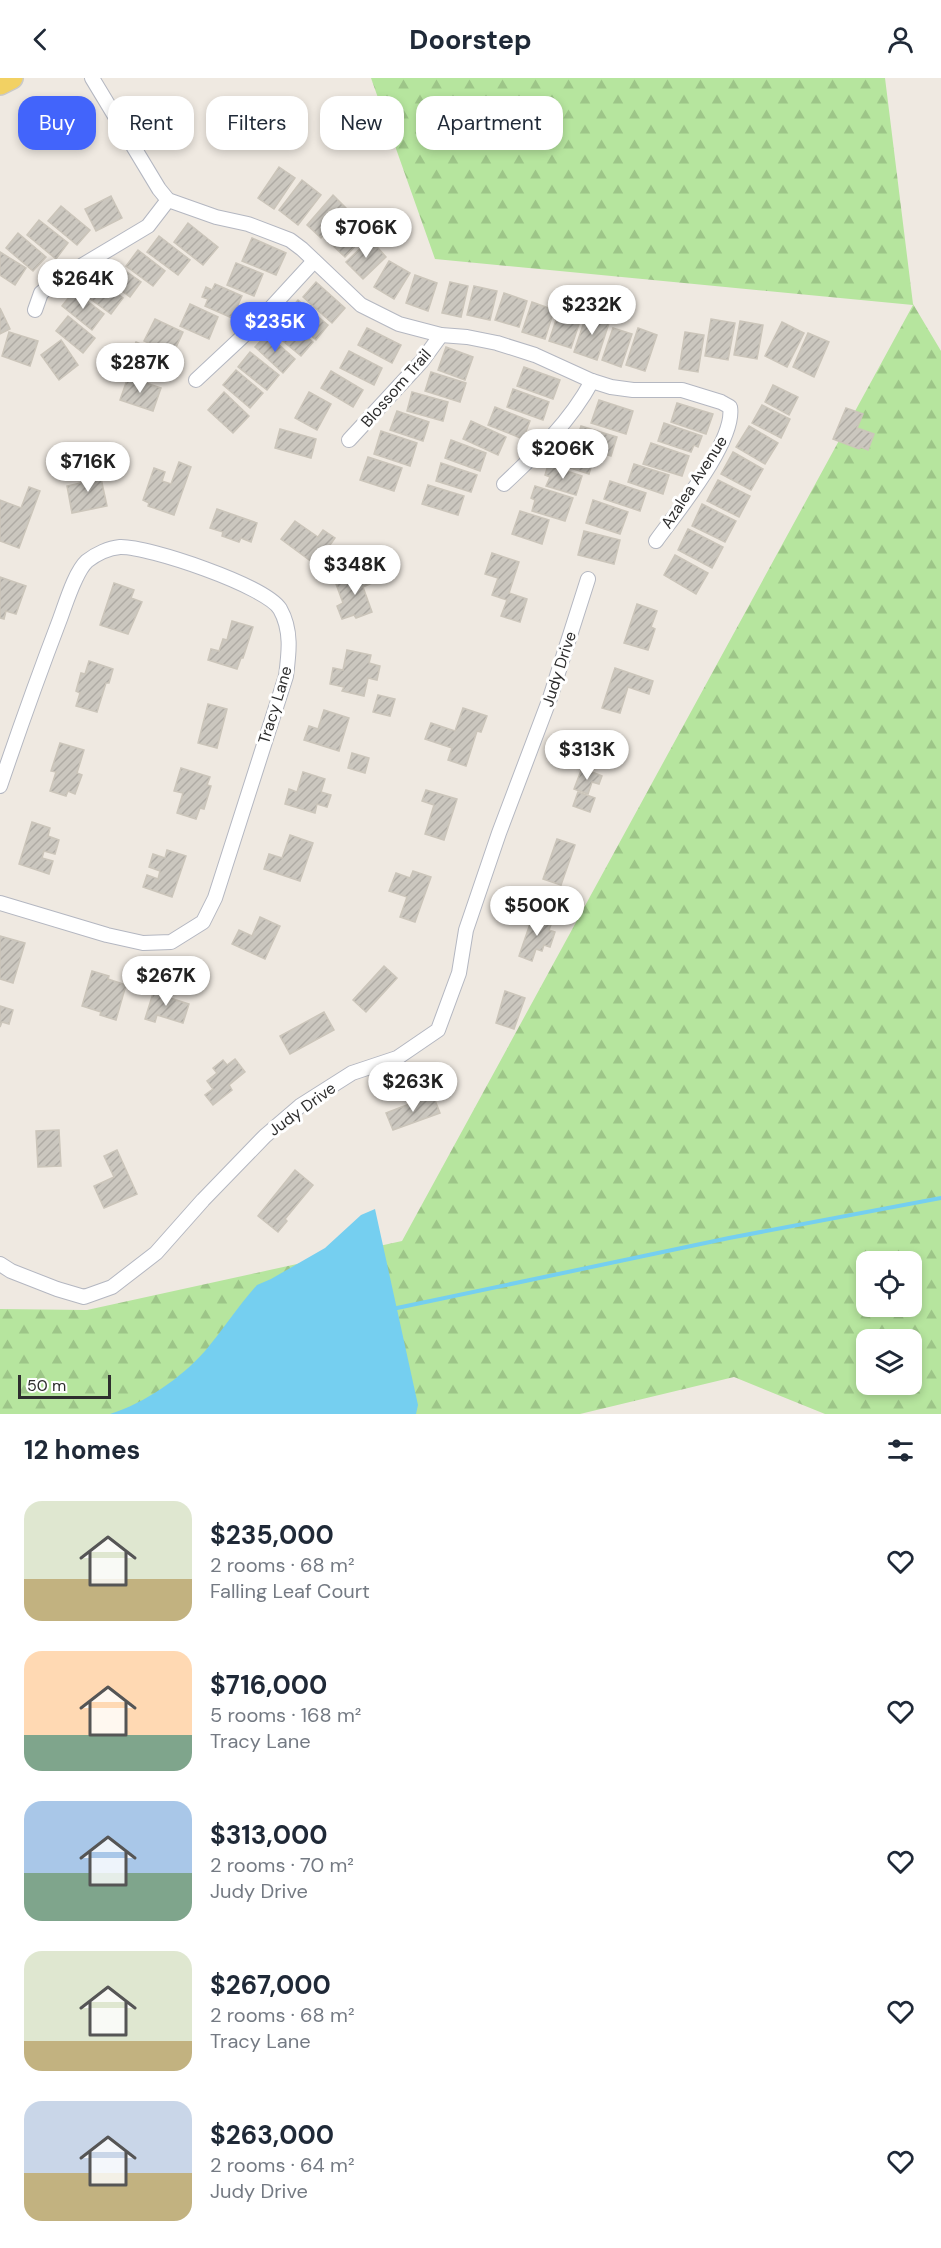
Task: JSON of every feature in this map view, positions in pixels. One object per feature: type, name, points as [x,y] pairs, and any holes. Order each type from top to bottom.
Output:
[{"type":"main road","points":[[0,84],[12,78]]},
{"type":"street","points":[[92,78],[168,200],[216,217],[248,224],[290,240],[361,305],[409,328],[497,343],[535,355],[592,381],[571,416],[504,484]]},
{"type":"street","points":[[35,310],[41,293],[56,281],[148,226],[168,200]]},
{"type":"street","points":[[196,380],[257,324],[314,261]]},
{"type":"street","name":"Blossom Trail","points":[[349,440],[401,384],[441,335]]},
{"type":"street","name":"Azalea Avenue","points":[[592,381],[633,390],[682,390],[730,407],[730,423],[721,446],[656,541]]},
{"type":"street","name":"Tracy Lane","points":[[0,786],[34,687],[73,587],[86,562],[101,552],[120,547],[147,550],[236,581],[270,598],[279,608],[287,626],[289,641],[286,676],[214,898],[203,922],[171,942],[143,944],[0,903]]},
{"type":"street","name":"Judy Drive","points":[[0,1264],[48,1286],[84,1297],[112,1287],[140,1268],[156,1253],[265,1136],[300,1106],[352,1073],[396,1058],[438,1030],[459,974],[466,930],[499,833],[550,698],[588,579]]},
{"type":"green space","points":[[371,78],[885,78],[913,304],[941,351],[941,1414],[825,1414],[734,1377],[580,1414],[0,1414],[0,1309],[87,1310],[402,1241],[913,305],[435,259],[396,150],[404,150],[404,96],[377,96]]},
{"type":"water","points":[[375,1209],[418,1405],[416,1414],[110,1414],[149,1396],[185,1371],[205,1351],[257,1285],[325,1248],[361,1215]]},
{"type":"building","points":[[279,167],[295,178],[274,209],[258,198]]},
{"type":"building","points":[[302,180],[321,195],[298,225],[279,210]]},
{"type":"building","points":[[333,195],[347,209],[321,238],[307,225]]},
{"type":"building","points":[[111,196],[122,218],[96,231],[85,209]]},
{"type":"building","points":[[61,206],[90,230],[77,245],[48,221]]},
{"type":"building","points":[[349,219],[366,235],[345,257],[328,241]]},
{"type":"building","points":[[39,220],[68,243],[56,259],[27,235]]},
{"type":"building","points":[[188,223],[218,247],[203,265],[174,242]]},
{"type":"building","points":[[18,233],[46,257],[33,271],[6,248]]},
{"type":"building","points":[[159,236],[190,260],[178,275],[147,252]]},
{"type":"building","points":[[252,238],[286,253],[276,275],[242,261]]},
{"type":"building","points":[[370,239],[386,257],[363,279],[346,262]]},
{"type":"building","points":[[138,250],[165,271],[153,286],[126,266]]},
{"type":"building","points":[[0,252],[26,268],[15,285],[0,275]]},
{"type":"building","points":[[389,261],[410,273],[394,299],[374,287]]},
{"type":"building","points":[[113,262],[141,282],[130,297],[103,277]]},
{"type":"building","points":[[236,263],[263,274],[254,296],[227,285]]},
{"type":"building","points":[[415,275],[437,283],[428,311],[406,303]]},
{"type":"building","points":[[93,276],[123,298],[111,314],[81,292]]},
{"type":"building","points":[[316,282],[345,308],[332,323],[303,297]]},
{"type":"building","points":[[450,282],[468,286],[461,317],[442,313]]},
{"type":"building","points":[[215,284],[242,296],[232,318],[205,306],[208,299],[202,297],[206,287],[212,290]]},
{"type":"building","points":[[474,286],[497,291],[490,320],[467,315]]},
{"type":"building","points":[[74,291],[104,314],[92,330],[62,306]]},
{"type":"building","points":[[504,293],[527,301],[519,327],[495,320]]},
{"type":"building","points":[[298,300],[328,325],[316,340],[286,314]]},
{"type":"building","points":[[532,302],[554,310],[545,339],[522,332]]},
{"type":"building","points":[[190,304],[218,317],[209,339],[180,326]]},
{"type":"building","points":[[561,305],[583,312],[571,348],[549,341]]},
{"type":"building","points":[[0,308],[10,329],[0,334]]},
{"type":"building","points":[[587,313],[610,320],[597,360],[574,352]]},
{"type":"building","points":[[68,316],[95,338],[83,353],[56,331]]},
{"type":"building","points":[[284,318],[313,342],[301,356],[272,332]]},
{"type":"building","points":[[155,319],[183,332],[173,354],[144,341]]},
{"type":"building","points":[[711,319],[735,323],[728,360],[705,356]]},
{"type":"building","points":[[740,321],[763,325],[757,359],[734,355]]},
{"type":"building","points":[[782,322],[804,333],[787,367],[765,356]]},
{"type":"building","points":[[367,328],[401,345],[392,363],[358,345]]},
{"type":"building","points":[[613,328],[632,334],[621,367],[602,360]]},
{"type":"building","points":[[638,328],[657,335],[645,371],[626,365]]},
{"type":"building","points":[[9,332],[38,341],[30,366],[2,356]]},
{"type":"building","points":[[685,332],[704,335],[698,372],[679,369]]},
{"type":"building","points":[[808,333],[829,342],[814,377],[793,367]]},
{"type":"building","points":[[267,334],[295,359],[283,373],[255,347]]},
{"type":"building","points":[[61,340],[78,365],[59,380],[41,355]]},
{"type":"building","points":[[136,342],[171,357],[163,379],[127,365]]},
{"type":"building","points":[[446,347],[473,357],[465,380],[438,370]]},
{"type":"building","points":[[349,351],[382,368],[374,385],[340,368]]},
{"type":"building","points":[[250,352],[279,375],[267,390],[238,367]]},
{"type":"building","points":[[524,367],[560,380],[553,399],[517,386]]},
{"type":"building","points":[[236,370],[263,393],[250,408],[223,385]]},
{"type":"building","points":[[331,371],[363,390],[353,407],[321,388]]},
{"type":"building","points":[[431,372],[466,383],[460,402],[425,391]]},
{"type":"building","points":[[128,377],[161,388],[153,411],[120,400]]},
{"type":"building","points":[[773,385],[798,397],[789,415],[765,402]]},
{"type":"building","points":[[513,389],[549,402],[543,420],[507,407]]},
{"type":"building","points":[[224,392],[249,416],[233,433],[208,410]]},
{"type":"building","points":[[309,392],[331,404],[317,430],[295,418]]},
{"type":"building","points":[[412,392],[448,402],[443,421],[407,411]]},
{"type":"building","points":[[599,400],[633,411],[626,434],[591,423]]},
{"type":"building","points":[[677,403],[713,414],[706,434],[671,422]]},
{"type":"building","points":[[762,405],[790,419],[781,438],[752,423]]},
{"type":"building","points":[[495,407],[530,421],[523,439],[488,425]]},
{"type":"building","points":[[846,408],[863,414],[857,428],[874,434],[868,450],[833,439]]},
{"type":"building","points":[[397,411],[429,422],[423,441],[390,430]]},
{"type":"building","points":[[471,421],[506,437],[498,455],[463,439]]},
{"type":"building","points":[[664,423],[702,436],[698,447],[694,445],[691,452],[658,441]]},
{"type":"building","points":[[581,426],[617,437],[611,456],[575,444]]},
{"type":"building","points":[[749,426],[778,443],[765,464],[736,447]]},
{"type":"building","points":[[280,429],[316,439],[311,458],[275,448]]},
{"type":"building","points":[[381,431],[417,443],[410,466],[374,454]]},
{"type":"building","points":[[451,440],[486,453],[480,471],[445,458]]},
{"type":"building","points":[[651,443],[689,456],[682,476],[643,464]]},
{"type":"building","points":[[564,444],[595,454],[589,474],[558,464]]},
{"type":"building","points":[[733,452],[763,469],[751,490],[721,474]]},
{"type":"building","points":[[368,457],[402,468],[394,491],[360,480]]},
{"type":"building","points":[[179,462],[191,467],[174,515],[148,506],[149,503],[143,500],[154,468],[165,472],[162,481],[171,484]]},
{"type":"building","points":[[441,463],[477,475],[471,492],[436,481]]},
{"type":"building","points":[[634,464],[669,475],[663,494],[628,482]]},
{"type":"building","points":[[548,465],[582,476],[576,495],[546,486],[550,477],[545,475]]},
{"type":"building","points":[[99,469],[107,506],[72,513],[67,486],[85,482],[83,472]]},
{"type":"building","points":[[718,480],[750,496],[739,517],[707,501]]},
{"type":"building","points":[[610,481],[646,493],[640,511],[604,499]]},
{"type":"building","points":[[428,485],[464,496],[458,515],[422,504]]},
{"type":"building","points":[[535,486],[573,498],[565,521],[532,511],[535,500],[531,498]]},
{"type":"building","points":[[29,487],[40,491],[19,548],[0,541],[0,500],[21,508]]},
{"type":"building","points":[[593,500],[628,512],[620,534],[586,523]]},
{"type":"building","points":[[702,504],[736,521],[725,542],[692,526]]},
{"type":"building","points":[[217,509],[257,523],[251,542],[241,538],[239,542],[222,536],[223,532],[210,528]]},
{"type":"building","points":[[520,511],[549,520],[542,544],[512,534]]},
{"type":"building","points":[[295,521],[318,537],[323,530],[335,538],[316,565],[281,539]]},
{"type":"building","points":[[688,529],[723,547],[712,568],[678,550]]},
{"type":"building","points":[[584,531],[620,540],[614,564],[578,555]]},
{"type":"building","points":[[492,553],[519,562],[509,593],[527,599],[520,622],[501,616],[507,600],[492,595],[498,578],[485,574]]},
{"type":"building","points":[[675,555],[708,573],[696,594],[664,575]]},
{"type":"building","points":[[370,571],[374,582],[363,587],[372,612],[356,618],[354,615],[342,619],[337,606],[343,603],[336,584]]},
{"type":"building","points":[[0,577],[26,586],[16,614],[6,611],[4,619],[0,618]]},
{"type":"building","points":[[114,583],[134,590],[131,598],[142,602],[128,634],[100,625]]},
{"type":"building","points":[[637,604],[657,611],[651,627],[655,629],[648,650],[624,643]]},
{"type":"building","points":[[232,621],[253,627],[237,669],[208,660],[211,649],[219,651],[223,639],[227,640]]},
{"type":"building","points":[[347,650],[371,655],[369,663],[380,666],[377,680],[368,678],[364,696],[342,691],[344,687],[330,684],[333,668],[343,670]]},
{"type":"building","points":[[89,661],[113,669],[97,712],[76,706],[80,693],[76,691],[81,673],[85,674]]},
{"type":"building","points":[[615,668],[653,681],[649,694],[628,687],[620,713],[602,708]]},
{"type":"building","points":[[378,695],[395,699],[390,716],[373,712]]},
{"type":"building","points":[[208,704],[227,709],[217,748],[198,743]]},
{"type":"building","points":[[463,708],[487,716],[481,732],[477,731],[466,766],[448,760],[452,748],[425,739],[431,723],[455,731]]},
{"type":"building","points":[[324,710],[349,718],[339,751],[304,740],[309,726],[318,729]]},
{"type":"building","points":[[60,743],[84,750],[77,773],[82,775],[75,794],[68,791],[66,796],[50,791],[56,772],[51,771]]},
{"type":"building","points":[[352,753],[369,758],[365,773],[348,768]]},
{"type":"building","points":[[181,768],[210,777],[207,785],[211,786],[204,809],[200,808],[196,819],[177,813],[183,793],[174,791]]},
{"type":"building","points":[[582,768],[602,776],[599,784],[592,782],[588,794],[574,789]]},
{"type":"building","points":[[303,772],[325,779],[321,792],[331,795],[327,807],[317,804],[315,813],[285,804],[289,789],[297,792]]},
{"type":"building","points":[[426,790],[457,799],[444,840],[425,834],[434,805],[422,801]]},
{"type":"building","points":[[578,792],[595,798],[590,812],[573,806]]},
{"type":"building","points":[[32,822],[50,828],[48,836],[59,840],[55,854],[44,851],[42,858],[53,861],[49,874],[19,864]]},
{"type":"building","points":[[290,835],[313,843],[300,881],[264,869],[269,854],[282,858]]},
{"type":"building","points":[[557,839],[575,845],[561,885],[543,879]]},
{"type":"building","points":[[167,850],[186,856],[172,897],[143,887],[147,875],[158,879],[160,871],[149,867],[153,854],[165,858]]},
{"type":"building","points":[[413,871],[431,877],[415,922],[400,917],[407,897],[389,891],[396,873],[410,878]]},
{"type":"building","points":[[533,915],[552,922],[549,930],[555,932],[550,947],[544,945],[542,951],[536,949],[532,961],[519,956]]},
{"type":"building","points":[[260,917],[280,926],[265,959],[232,944],[239,930],[252,936]]},
{"type":"building","points":[[0,936],[25,943],[13,983],[0,979]]},
{"type":"building","points":[[384,966],[397,978],[366,1012],[353,1000]]},
{"type":"building","points":[[92,971],[109,976],[108,979],[126,985],[116,1020],[82,1006]]},
{"type":"building","points":[[155,987],[169,991],[167,997],[189,1004],[183,1023],[157,1015],[155,1022],[145,1019]]},
{"type":"building","points":[[505,991],[525,998],[514,1029],[496,1023]]},
{"type":"building","points":[[0,1006],[13,1010],[9,1024],[2,1022],[0,1027]]},
{"type":"building","points":[[324,1012],[334,1030],[290,1054],[280,1036]]},
{"type":"building","points":[[235,1059],[245,1072],[229,1085],[232,1090],[213,1105],[205,1095],[213,1089],[207,1081],[217,1073],[213,1068],[223,1060],[227,1065]]},
{"type":"building","points":[[433,1095],[440,1113],[393,1130],[386,1113]]},
{"type":"building","points":[[59,1130],[61,1166],[38,1167],[36,1131]]},
{"type":"building","points":[[117,1150],[137,1194],[104,1208],[94,1186],[114,1177],[104,1156]]},
{"type":"building","points":[[295,1170],[313,1185],[285,1219],[287,1221],[278,1232],[258,1216]]},
{"type":"waterway","points":[[397,1308],[729,1238],[941,1198]]}]
